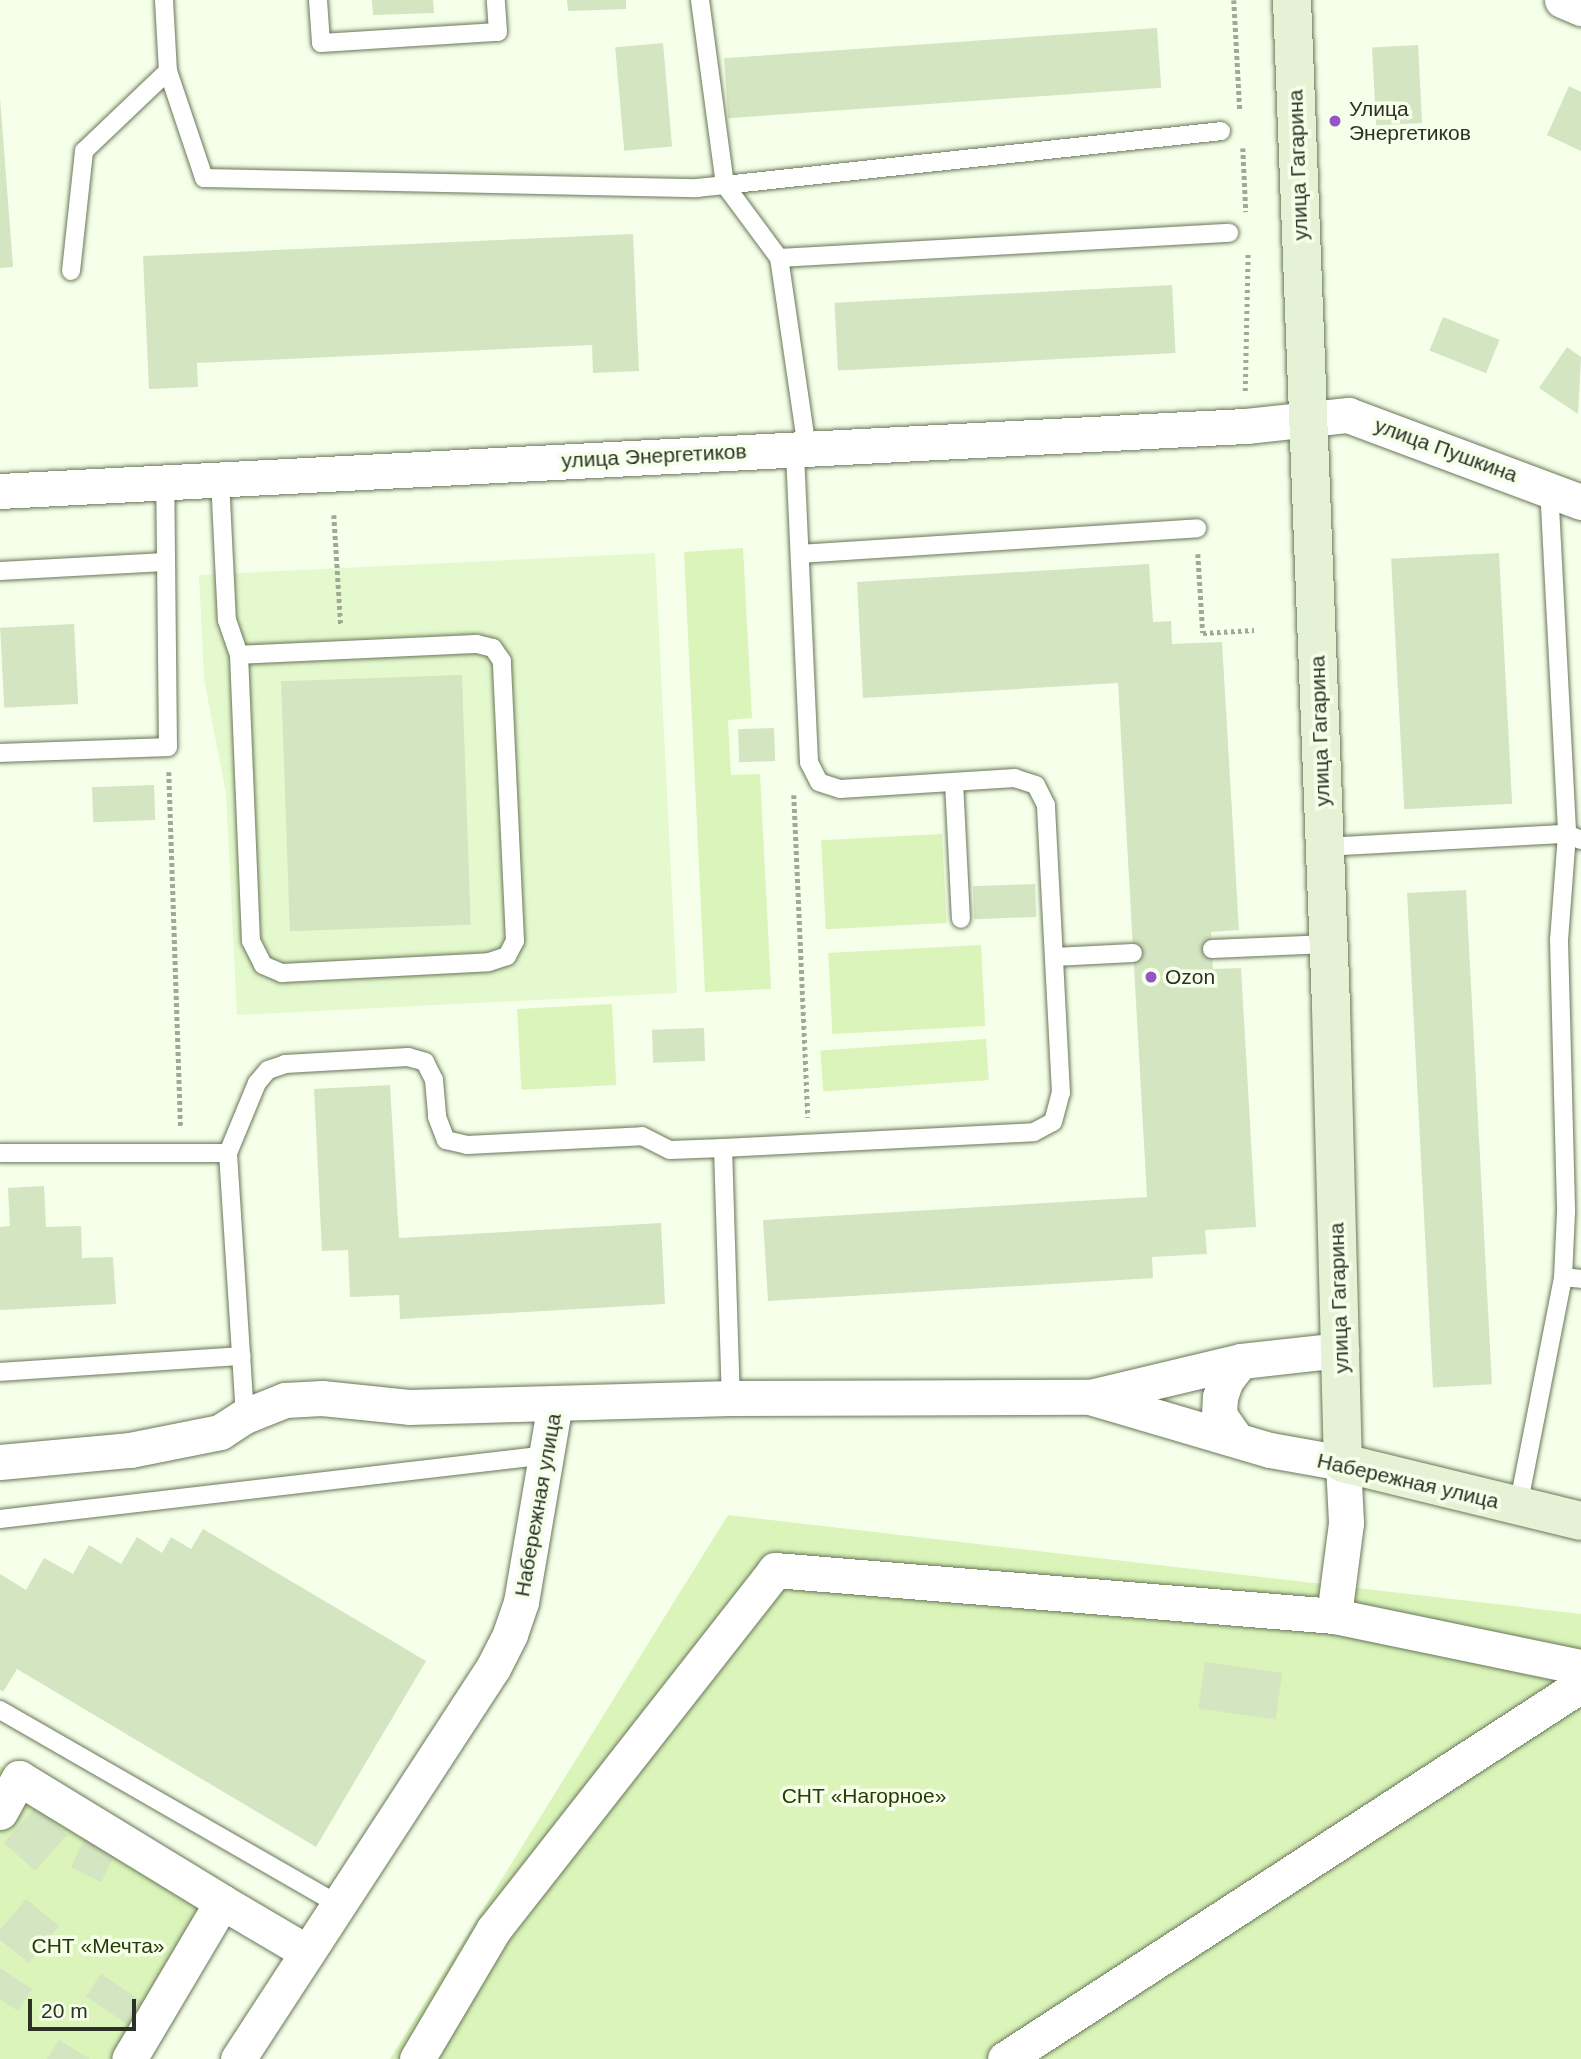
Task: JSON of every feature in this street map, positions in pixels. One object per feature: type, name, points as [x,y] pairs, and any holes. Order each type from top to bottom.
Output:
[{"type":"street","name":"улица Гагарина","points":[[1292,0],[1325,847],[1343,1463]]},
{"type":"street","points":[[1562,0],[1581,8]]},
{"type":"street","name":"улица Пушкина","points":[[1308,417],[1348,415],[1549,487],[1581,502]]},
{"type":"street","name":"улица Энергетиков","points":[[0,491],[1246,426],[1308,417]]},
{"type":"street","name":"Набережная улица","points":[[238,2059],[493,1668],[510,1634],[521,1602],[555,1404],[731,1398],[1090,1397],[1241,1361],[1341,1350]]},
{"type":"street","points":[[1236,1439],[1219,1415],[1226,1380],[1241,1361]]},
{"type":"street","name":"Набережная улица","points":[[1090,1397],[1270,1450],[1343,1463],[1581,1521]]},
{"type":"street","points":[[0,1462],[130,1450],[219,1432],[245,1416],[285,1400],[322,1398],[409,1407],[555,1404]]},
{"type":"street","points":[[1334,1616],[1346,1523],[1343,1463]]},
{"type":"street","points":[[417,2059],[494,1929],[775,1570],[1334,1616],[1581,1667]]},
{"type":"street","points":[[1005,2059],[1581,1685]]},
{"type":"street","points":[[0,1812],[19,1778],[307,1952]]},
{"type":"street","points":[[129,2059],[222,1902]]},
{"type":"lane","points":[[164,0],[167,71],[204,178],[725,185],[1221,131]]},
{"type":"lane","points":[[318,0],[321,43],[498,32],[496,0]]},
{"type":"lane","points":[[245,1416],[228,1153],[257,1083],[268,1070],[285,1064],[408,1057],[425,1062],[430,1071],[437,1117],[446,1140],[467,1145],[642,1136],[670,1150],[723,1148],[1034,1132],[1053,1122],[1061,1093],[1046,805],[1036,785],[1015,778],[840,789],[819,782],[809,762],[800,554],[801,449],[779,258],[725,185],[701,0]]},
{"type":"lane","points":[[71,271],[84,151],[167,71]]},
{"type":"lane","points":[[779,258],[1229,233]]},
{"type":"lane","points":[[220,479],[227,620],[239,655],[251,940],[263,965],[282,972],[489,962],[507,956],[515,941],[502,661],[493,648],[477,644],[239,655]]},
{"type":"lane","points":[[0,753],[169,747],[166,482]]},
{"type":"lane","points":[[1518,1507],[1572,1278],[1566,1212],[1559,940],[1574,837],[1549,487]]},
{"type":"lane","points":[[800,554],[1197,528]]},
{"type":"lane","points":[[0,572],[165,562]]},
{"type":"lane","points":[[954,782],[961,919]]},
{"type":"lane","points":[[1325,847],[1574,837]]},
{"type":"lane","points":[[1212,949],[1328,944]]},
{"type":"lane","points":[[1054,957],[1133,953]]},
{"type":"lane","points":[[723,1148],[731,1398]]},
{"type":"lane","points":[[0,1153],[228,1153]]},
{"type":"lane","points":[[0,1372],[241,1356]]},
{"type":"lane","points":[[0,1519],[547,1455]]},
{"type":"lane","points":[[0,1710],[338,1905]]},
{"type":"path","points":[[1234,0],[1241,118]]},
{"type":"path","points":[[1242,144],[1246,221]]},
{"type":"path","points":[[1245,402],[1248,247]]},
{"type":"path","points":[[334,514],[342,650]]},
{"type":"path","points":[[1197,528],[1203,633],[1254,630]]},
{"type":"path","points":[[169,747],[182,1151]]},
{"type":"path","points":[[809,1143],[793,804],[795,792],[819,782]]},
{"type":"shaded area","points":[[655,553],[677,993],[237,1015],[226,794],[204,679],[199,575]]},
{"type":"green space","points":[[743,548],[752,718],[728,720],[731,775],[760,774],[771,989],[705,992],[684,552]]},
{"type":"green space","points":[[942,834],[947,923],[826,929],[821,840]]},
{"type":"green space","points":[[981,945],[985,1026],[832,1034],[828,953]]},
{"type":"green space","points":[[612,1004],[616,1085],[521,1090],[517,1009]]},
{"type":"green space","points":[[986,1039],[989,1080],[823,1091],[820,1051]]},
{"type":"green space","name":"СНТ «Нагорное»","points":[[728,1515],[1581,1614],[1581,2059],[390,2059]]},
{"type":"green space","name":"СНТ «Мечта»","points":[[0,1766],[235,1910],[144,2059],[0,2059]]},
{"type":"building","points":[[372,0],[433,0],[434,13],[373,15]]},
{"type":"building","points":[[567,0],[626,0],[626,9],[568,11]]},
{"type":"building","points":[[1157,28],[1161,88],[728,118],[724,58]]},
{"type":"building","points":[[663,43],[672,147],[624,151],[615,47]]},
{"type":"building","points":[[1418,45],[1422,123],[1376,125],[1372,47]]},
{"type":"building","points":[[1569,86],[1581,92],[1581,151],[1547,135]]},
{"type":"building","points":[[0,98],[13,267],[0,268]]},
{"type":"building","points":[[633,234],[639,371],[593,373],[592,345],[197,363],[198,387],[149,389],[143,256]]},
{"type":"building","points":[[1172,285],[1176,353],[838,371],[834,303]]},
{"type":"building","points":[[1443,317],[1500,340],[1486,373],[1430,350]]},
{"type":"building","points":[[1567,347],[1581,357],[1578,414],[1539,388]]},
{"type":"building","points":[[1499,553],[1512,804],[1404,809],[1391,559]]},
{"type":"building","points":[[1149,564],[1153,622],[1171,621],[1172,644],[1222,642],[1239,930],[1211,932],[1213,969],[1241,968],[1256,1227],[1205,1230],[1207,1254],[1152,1257],[1153,1278],[768,1301],[763,1220],[1147,1197],[1118,683],[863,698],[857,582]]},
{"type":"building","points":[[74,624],[78,704],[4,708],[0,628]]},
{"type":"building","points":[[462,675],[471,925],[290,931],[281,681]]},
{"type":"building","points":[[774,728],[775,761],[739,762],[738,729]]},
{"type":"building","points":[[154,785],[155,820],[93,822],[92,787]]},
{"type":"building","points":[[1035,884],[1036,917],[974,919],[973,886]]},
{"type":"building","points":[[1466,890],[1492,1384],[1433,1387],[1407,893]]},
{"type":"building","points":[[704,1028],[705,1061],[653,1063],[652,1030]]},
{"type":"building","points":[[390,1085],[399,1238],[661,1223],[665,1304],[400,1319],[399,1295],[350,1297],[348,1250],[322,1251],[314,1089]]},
{"type":"building","points":[[44,1186],[46,1227],[81,1226],[82,1258],[113,1257],[116,1304],[0,1310],[0,1227],[10,1226],[8,1188]]},
{"type":"building","points":[[203,1529],[426,1661],[316,1847],[17,1669],[3,1692],[0,1690],[0,1574],[26,1590],[44,1558],[73,1574],[89,1545],[121,1564],[137,1537],[162,1553],[171,1537],[191,1549]]},
{"type":"building","points":[[1205,1662],[1282,1673],[1276,1719],[1198,1709]]},
{"type":"building","points":[[36,1807],[67,1835],[35,1871],[4,1843]]},
{"type":"building","points":[[87,1834],[118,1849],[101,1882],[71,1867]]},
{"type":"building","points":[[26,1899],[59,1926],[29,1963],[0,1940],[0,1930]]},
{"type":"building","points":[[0,1968],[32,1989],[18,2011],[0,1999]]},
{"type":"building","points":[[101,1974],[142,2002],[127,2024],[86,1996]]},
{"type":"building","points":[[59,2040],[90,2059],[47,2059]]},
{"type":"place","name":"Улица Энергетиков","points":[[1335,121]]},
{"type":"place","name":"Ozon","points":[[1151,977]]}]
